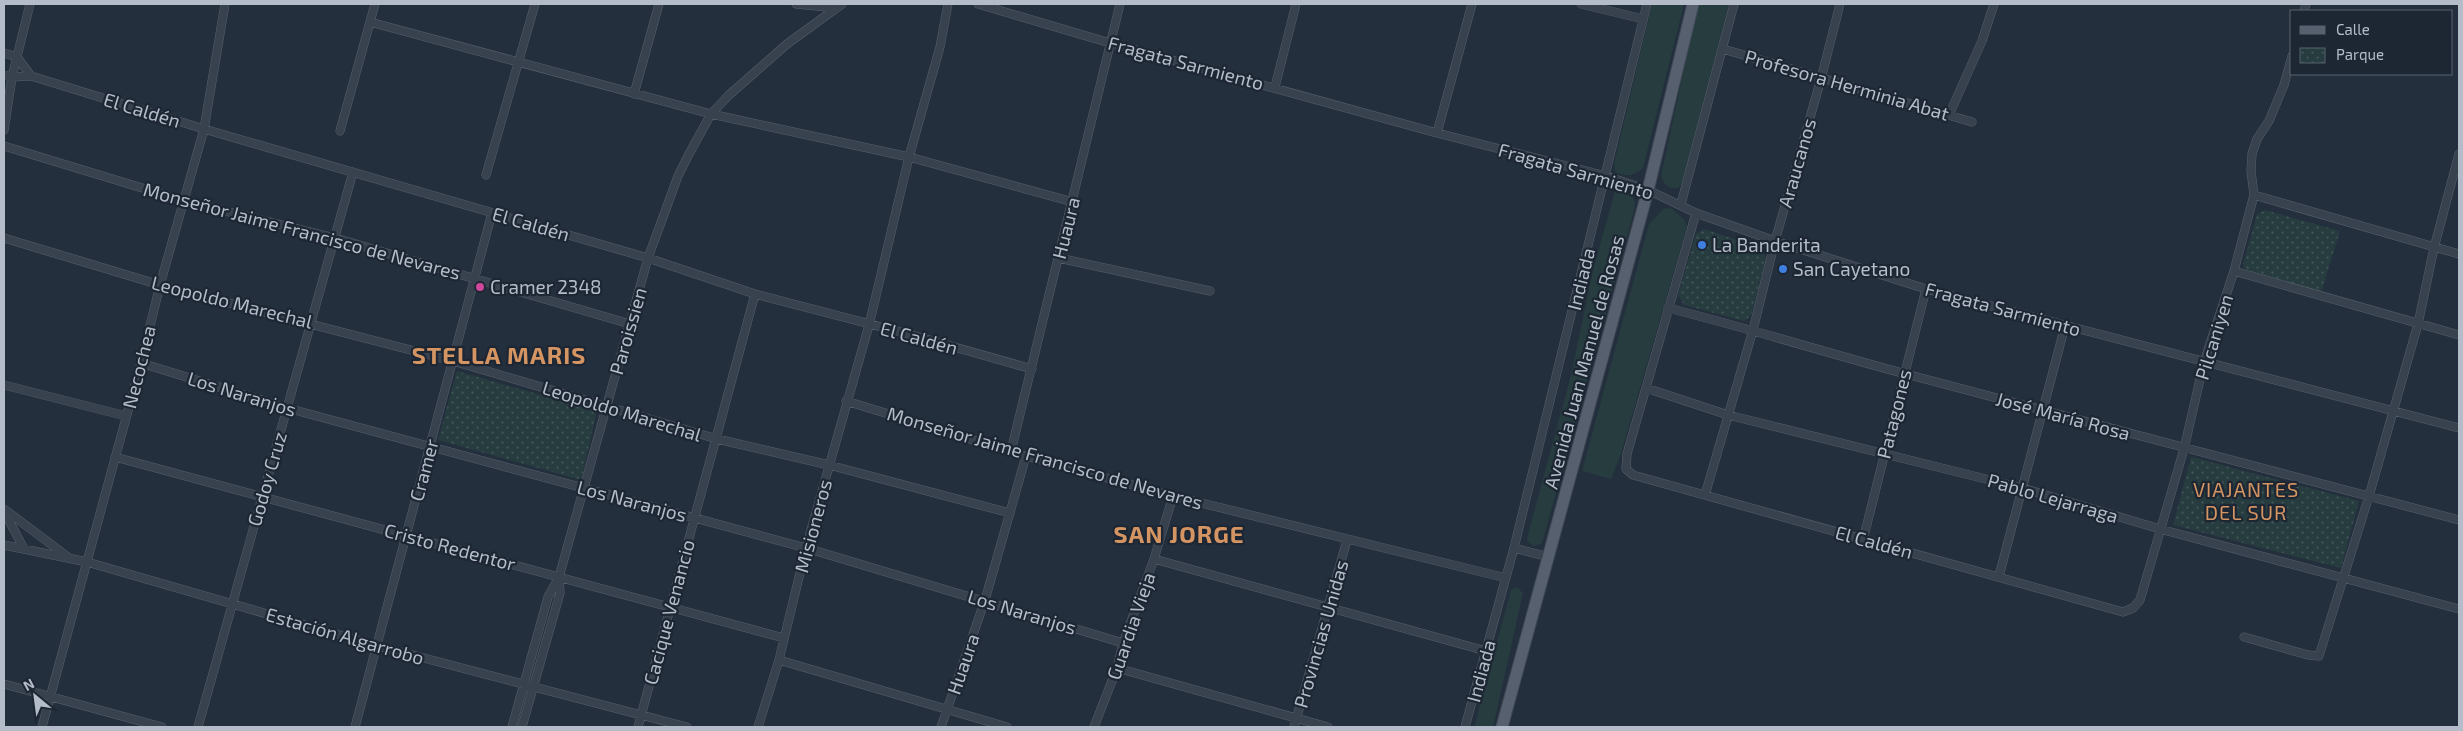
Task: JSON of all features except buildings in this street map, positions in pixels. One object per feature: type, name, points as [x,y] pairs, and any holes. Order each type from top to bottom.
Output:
[{"type":"main road","name":"Avenida Juan Manuel de Rosas","points":[[1502,727],[1648,190],[1692,4]]},
{"type":"street","points":[[4,130],[8,76],[17,57],[30,4]]},
{"type":"street","name":"Necochea","points":[[42,727],[141,363],[160,285],[204,130],[224,4]]},
{"type":"street","points":[[340,131],[375,4]]},
{"type":"street","points":[[486,175],[535,4]]},
{"type":"street","points":[[634,94],[659,4]]},
{"type":"street","points":[[796,4],[840,6]]},
{"type":"street","name":"Misioneros","points":[[758,727],[779,660],[806,548],[869,324],[909,157],[940,47],[948,4]]},
{"type":"street","name":"Fragata Sarmiento","points":[[978,4],[1110,43],[1437,133],[1606,176],[1648,190],[1696,212],[1775,241],[1926,289],[2459,428]]},
{"type":"street","name":"Huaura","points":[[1011,451],[1120,4]]},
{"type":"street","points":[[1275,87],[1296,4]]},
{"type":"street","points":[[1437,133],[1472,4]]},
{"type":"street","points":[[1581,4],[1643,19]]},
{"type":"street","name":"Indiada","points":[[1465,727],[1514,548],[1647,4]]},
{"type":"street","points":[[1682,204],[1734,4]]},
{"type":"street","name":"Araucanos","points":[[1705,495],[1754,330],[1775,241],[1822,79],[1840,4]]},
{"type":"street","points":[[1949,115],[1982,41],[1994,4]]},
{"type":"street","name":"Paroissien","points":[[512,727],[548,597],[559,577],[648,258],[678,176],[711,114],[751,74],[787,44],[840,6]]},
{"type":"street","points":[[370,22],[711,114],[909,157],[1073,202]]},
{"type":"street","name":"Profesora Herminia Abat","points":[[1723,49],[1972,122]]},
{"type":"street","points":[[4,53],[17,57],[31,76]]},
{"type":"street","name":"Pilcaniyen","points":[[2123,612],[2133,608],[2140,600],[2184,449],[2204,362],[2234,271],[2254,195],[2250,171],[2256,139],[2269,121],[2284,85],[2290,63]]},
{"type":"street","name":"El Caldén","points":[[8,76],[31,76],[204,130],[648,258],[755,294],[1032,369]]},
{"type":"street","name":"Monseñor Jaime Francisco de Nevares","points":[[4,146],[185,201],[334,238],[475,277],[630,324]]},
{"type":"street","points":[[2244,637],[2308,655],[2319,656],[2369,496],[2418,324],[2434,248],[2459,154]]},
{"type":"street","name":"Godoy Cruz","points":[[198,727],[353,172]]},
{"type":"street","points":[[2254,195],[2459,254]]},
{"type":"street","points":[[1646,388],[1696,212]]},
{"type":"street","name":"Cramer","points":[[356,727],[492,213]]},
{"type":"street","name":"Leopoldo Marechal","points":[[4,238],[160,285],[453,361],[607,405],[716,439],[829,465],[1010,513]]},
{"type":"street","points":[[1058,258],[1210,291]]},
{"type":"street","points":[[2234,271],[2459,335]]},
{"type":"street","name":"Patagones","points":[[1863,540],[1926,289]]},
{"type":"street","name":"Cacique Venancio","points":[[638,727],[755,294]]},
{"type":"street","name":"José María Rosa","points":[[1668,308],[1754,330],[1904,374],[2459,520]]},
{"type":"street","points":[[1999,576],[2065,326]]},
{"type":"street","name":"Los Naranjos","points":[[141,363],[287,408],[806,548],[985,600],[1123,643]]},
{"type":"street","points":[[4,385],[126,416]]},
{"type":"street","name":"El Caldén","points":[[1646,388],[1627,454],[1626,470],[1633,475],[2123,612]]},
{"type":"street","name":"Pablo Lejarraga","points":[[1646,388],[1728,415],[1885,452],[2022,488],[2160,529],[2459,609]]},
{"type":"street","name":"Monseñor Jaime Francisco de Nevares","points":[[846,401],[1026,456],[1172,496],[1506,578]]},
{"type":"street","name":"Huaura","points":[[941,727],[985,600],[1026,456]]},
{"type":"street","name":"Cristo Redentor","points":[[115,457],[263,495],[784,638]]},
{"type":"street","name":"Guardia Vieja","points":[[1094,727],[1117,668],[1123,643],[1154,559],[1172,496]]},
{"type":"street","points":[[4,510],[24,549]]},
{"type":"street","points":[[4,510],[70,558]]},
{"type":"street","name":"Provincias Unidas","points":[[1294,727],[1347,540]]},
{"type":"street","name":"Estación Algarrobo","points":[[4,545],[87,562],[378,646],[687,727]]},
{"type":"street","points":[[1514,548],[1549,557]]},
{"type":"street","points":[[1154,559],[1486,651]]},
{"type":"street","name":"Paroissien","points":[[522,727],[560,594],[559,577]]},
{"type":"street","points":[[779,660],[1006,727]]},
{"type":"street","points":[[1117,668],[1328,727]]},
{"type":"street","points":[[4,684],[162,727]]},
{"type":"green space","points":[[1652,4],[1684,4],[1643,168],[1636,173],[1626,175],[1615,171],[1614,164]]},
{"type":"green space","points":[[1698,4],[1729,4],[1682,183],[1678,188],[1672,188],[1665,184],[1661,176]]},
{"type":"green space","points":[[1618,190],[1632,195],[1635,203],[1634,211],[1543,540],[1541,544],[1533,546],[1528,542],[1527,538],[1571,375],[1593,270],[1615,191]]},
{"type":"green space","points":[[1671,208],[1684,219],[1687,226],[1621,454],[1611,479],[1582,471],[1649,224],[1663,209]]},
{"type":"green space","points":[[2265,210],[2340,231],[2321,293],[2247,272],[2243,265],[2257,214]]},
{"type":"green space","points":[[1704,229],[1761,248],[1766,258],[1751,316],[1744,321],[1684,305],[1678,295],[1696,234]]},
{"type":"green space","points":[[457,371],[597,411],[581,480],[438,440]]},
{"type":"green space","points":[[2191,457],[2359,501],[2341,568],[2173,525]]},
{"type":"green space","points":[[1518,588],[1523,593],[1493,727],[1474,727],[1511,590]]},
{"type":"place","name":"La Banderita","points":[[1702,245]]},
{"type":"place","name":"San Cayetano","points":[[1783,269]]},
{"type":"place","name":"Cramer 2348","points":[[480,287]]},
{"type":"district","name":"STELLA MARIS","points":[[499,356]]},
{"type":"district","name":"VIAJANTES DEL SUR","points":[[2246,502]]},
{"type":"district","name":"SAN JORGE","points":[[1179,535]]}]
